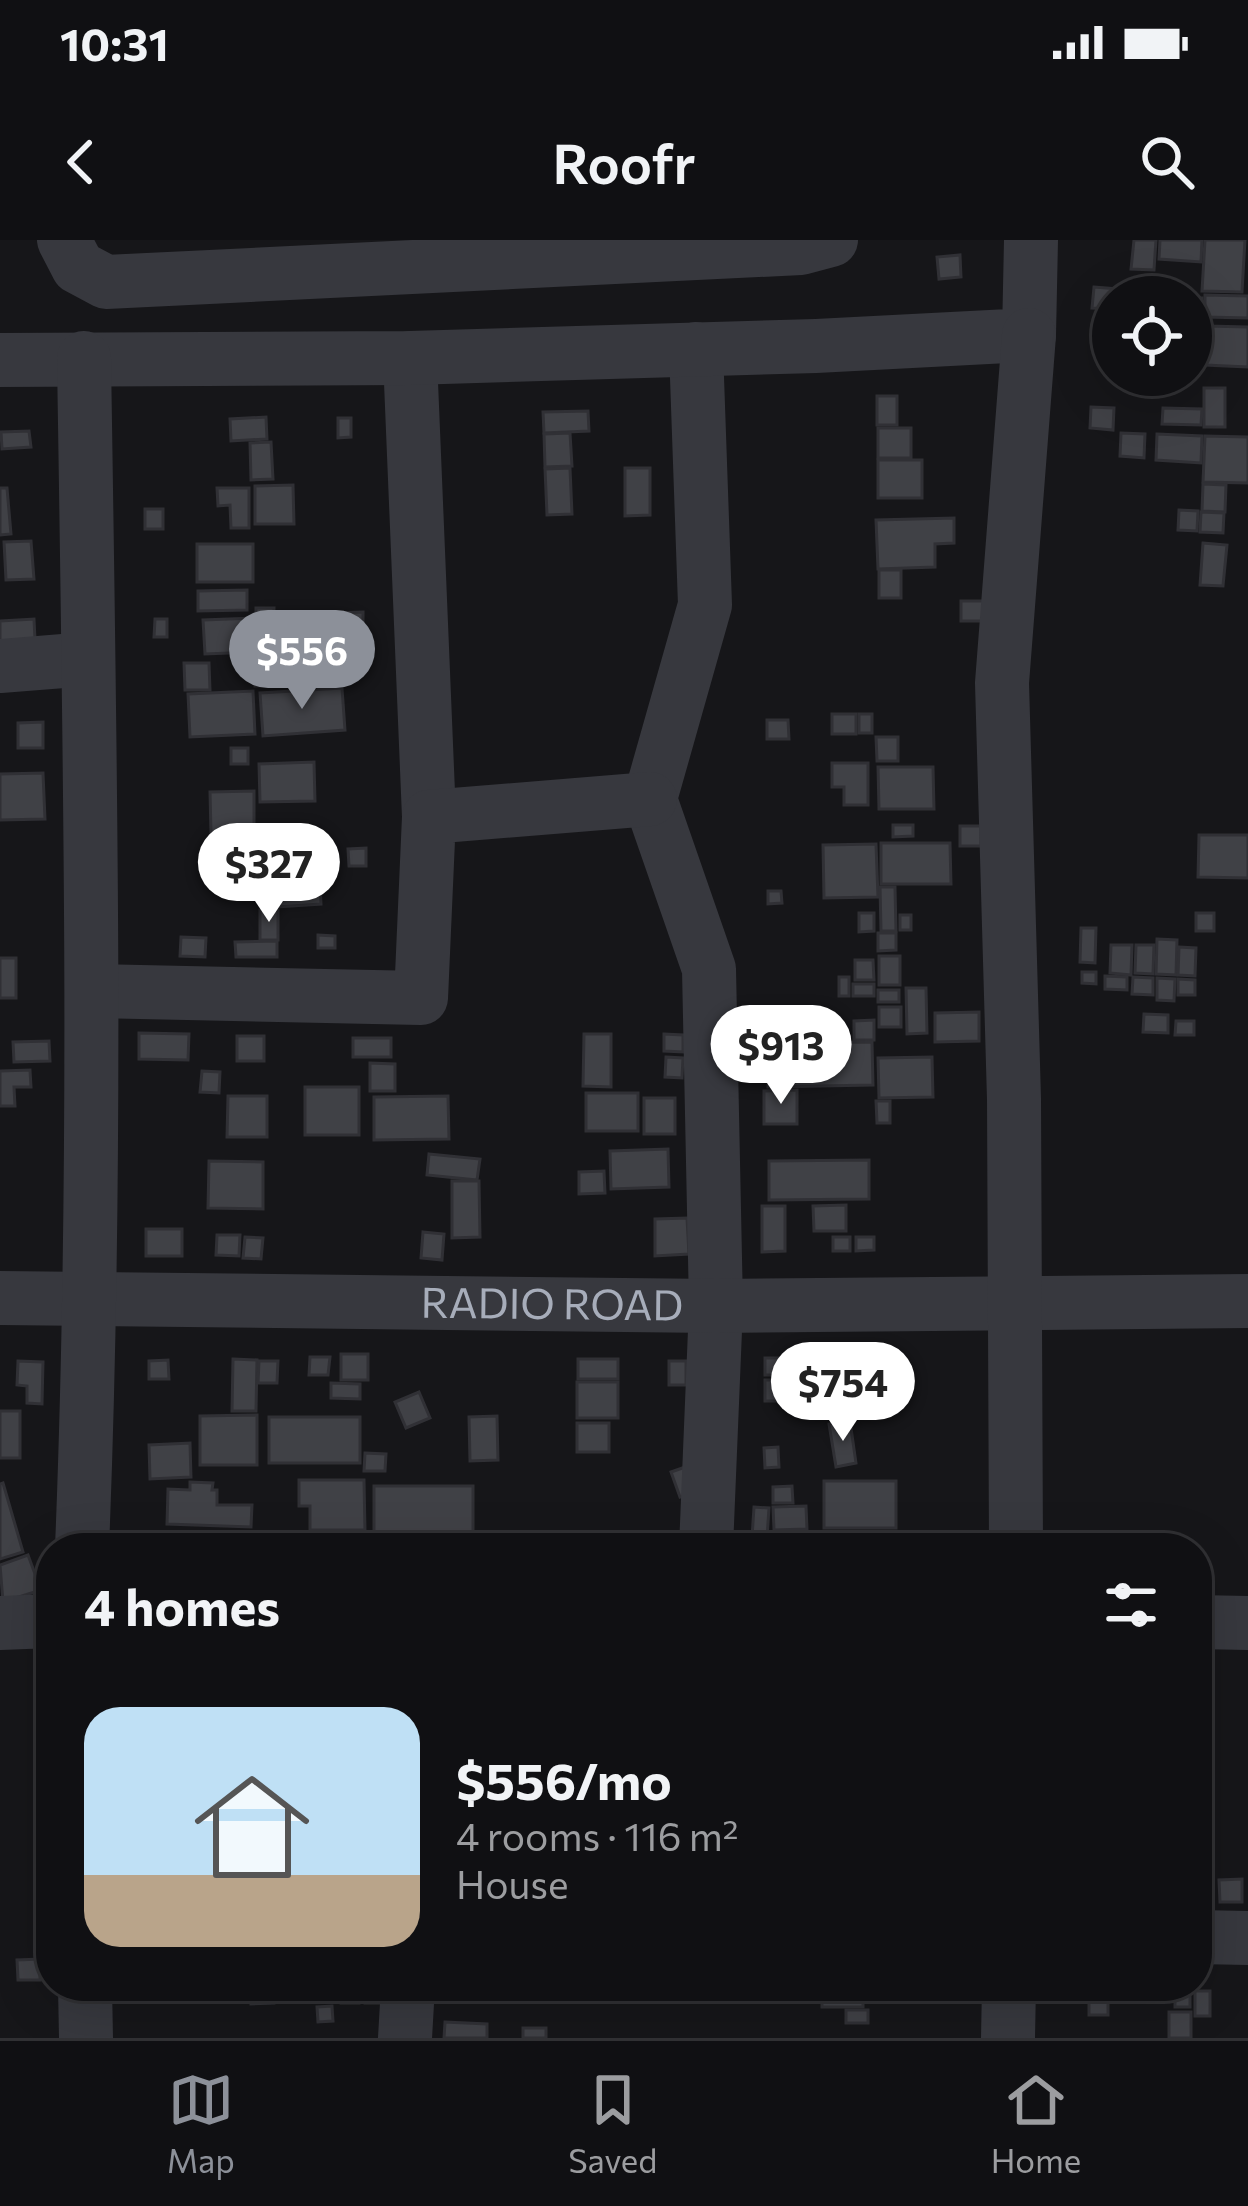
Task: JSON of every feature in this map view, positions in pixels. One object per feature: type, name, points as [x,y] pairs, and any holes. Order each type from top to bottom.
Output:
[{"type":"street","points":[[64,240],[78,267],[106,282],[801,248],[831,240]]},
{"type":"street","points":[[1016,1533],[1014,1099],[1002,683],[1029,335],[1031,240]]},
{"type":"street","points":[[0,360],[410,358],[1029,335]]},
{"type":"street","points":[[696,349],[705,605],[650,799],[709,969],[716,1306],[707,1533]]},
{"type":"street","points":[[83,1533],[92,1300],[94,991],[84,358]]},
{"type":"street","points":[[94,991],[421,998],[429,817],[410,358]]},
{"type":"street","points":[[0,666],[88,659]]},
{"type":"street","points":[[429,817],[650,799]]},
{"type":"street","name":"RADIO ROAD","points":[[3,1294],[92,1300],[716,1306],[1248,1301]]},
{"type":"street","points":[[0,1623],[36,1622]]},
{"type":"street","points":[[1212,1622],[1248,1623]]},
{"type":"street","points":[[1212,1937],[1248,1938]]},
{"type":"street","points":[[85,2001],[86,2038]]},
{"type":"street","points":[[405,2038],[407,2001]]},
{"type":"street","points":[[1008,2038],[1009,2001]]},
{"type":"building","points":[[1134,240],[1156,240],[1154,270],[1131,269]]},
{"type":"building","points":[[1160,240],[1202,240],[1201,262],[1159,259]]},
{"type":"building","points":[[1205,240],[1245,240],[1242,292],[1212,291],[1212,276],[1203,276]]},
{"type":"building","points":[[960,255],[961,277],[939,279],[937,257]]},
{"type":"building","points":[[1212,295],[1248,296],[1248,318],[1212,317]]},
{"type":"building","points":[[1212,326],[1248,327],[1248,367],[1212,365]]},
{"type":"building","points":[[1212,388],[1225,388],[1225,427],[1204,427],[1204,396],[1212,396]]},
{"type":"building","points":[[877,396],[897,396],[897,425],[877,425]]},
{"type":"building","points":[[1091,407],[1114,408],[1113,430],[1090,428]]},
{"type":"building","points":[[1163,408],[1202,409],[1201,425],[1162,424]]},
{"type":"building","points":[[588,411],[589,431],[544,433],[543,412]]},
{"type":"building","points":[[266,417],[267,439],[231,441],[230,419]]},
{"type":"building","points":[[338,418],[351,418],[351,437],[338,438]]},
{"type":"building","points":[[878,428],[911,428],[911,458],[878,458]]},
{"type":"building","points":[[29,431],[31,447],[2,449],[1,432]]},
{"type":"building","points":[[570,433],[572,466],[545,467],[544,434]]},
{"type":"building","points":[[1121,433],[1145,434],[1144,458],[1120,456]]},
{"type":"building","points":[[1157,434],[1202,436],[1201,463],[1156,460]]},
{"type":"building","points":[[1205,436],[1248,437],[1248,483],[1203,482]]},
{"type":"building","points":[[271,442],[273,479],[251,480],[250,443]]},
{"type":"building","points":[[878,460],[922,460],[922,498],[878,498]]},
{"type":"building","points":[[570,468],[572,514],[547,515],[545,469]]},
{"type":"building","points":[[625,468],[650,468],[650,515],[625,516]]},
{"type":"building","points":[[1203,484],[1226,485],[1225,512],[1202,511]]},
{"type":"building","points":[[293,485],[294,524],[255,524],[255,486]]},
{"type":"building","points":[[0,488],[7,488],[11,534],[0,535]]},
{"type":"building","points":[[217,488],[249,488],[249,528],[231,528],[230,505],[218,506]]},
{"type":"building","points":[[145,509],[163,509],[163,529],[145,529]]},
{"type":"building","points":[[1179,510],[1198,511],[1197,531],[1178,530]]},
{"type":"building","points":[[1201,512],[1224,513],[1223,533],[1200,532]]},
{"type":"building","points":[[954,518],[954,543],[935,544],[935,567],[878,569],[876,520]]},
{"type":"building","points":[[31,541],[34,579],[6,580],[4,542]]},
{"type":"building","points":[[1203,543],[1227,545],[1223,586],[1200,585]]},
{"type":"building","points":[[197,544],[253,544],[253,582],[197,582]]},
{"type":"building","points":[[879,570],[901,570],[901,598],[879,598]]},
{"type":"building","points":[[247,590],[247,610],[198,611],[198,591]]},
{"type":"building","points":[[961,601],[984,601],[984,621],[961,621]]},
{"type":"building","points":[[256,608],[274,608],[273,637],[256,637]]},
{"type":"building","points":[[363,612],[363,636],[333,638],[332,613]]},
{"type":"building","points":[[255,618],[255,652],[205,654],[203,620]]},
{"type":"building","points":[[34,619],[35,639],[0,641],[0,621]]},
{"type":"building","points":[[155,619],[167,619],[167,637],[154,637]]},
{"type":"building","points":[[306,646],[326,646],[326,655],[306,655]]},
{"type":"building","points":[[280,657],[281,685],[255,686],[255,658]]},
{"type":"building","points":[[184,663],[209,663],[210,690],[185,690]]},
{"type":"building","points":[[342,688],[345,730],[263,736],[260,693]]},
{"type":"building","points":[[253,691],[255,734],[190,737],[188,694]]},
{"type":"building","points":[[832,714],[856,714],[856,734],[832,734]]},
{"type":"building","points":[[859,714],[872,714],[872,733],[859,733]]},
{"type":"building","points":[[767,720],[788,720],[789,739],[767,739]]},
{"type":"building","points":[[43,722],[43,748],[18,748],[18,723]]},
{"type":"building","points":[[876,737],[898,737],[898,761],[877,761]]},
{"type":"building","points":[[231,748],[248,748],[248,764],[231,764]]},
{"type":"building","points":[[314,762],[315,801],[260,802],[259,764]]},
{"type":"building","points":[[832,763],[868,763],[868,805],[844,805],[844,787],[832,787]]},
{"type":"building","points":[[878,767],[933,767],[934,809],[879,809]]},
{"type":"building","points":[[43,773],[45,819],[0,820],[0,774]]},
{"type":"building","points":[[254,791],[254,834],[211,834],[210,792]]},
{"type":"building","points":[[893,825],[913,825],[913,836],[893,837]]},
{"type":"building","points":[[960,826],[981,826],[981,846],[960,846]]},
{"type":"building","points":[[313,834],[314,855],[258,857],[257,836]]},
{"type":"building","points":[[1199,835],[1248,835],[1248,878],[1198,877]]},
{"type":"building","points":[[881,843],[950,843],[951,884],[881,884]]},
{"type":"building","points":[[876,844],[878,897],[824,898],[823,845]]},
{"type":"building","points":[[366,848],[366,866],[349,866],[348,849]]},
{"type":"building","points":[[319,863],[321,904],[262,908],[260,866]]},
{"type":"building","points":[[880,887],[895,887],[896,931],[881,931]]},
{"type":"building","points":[[768,891],[781,891],[782,903],[768,904]]},
{"type":"building","points":[[260,910],[278,910],[278,940],[260,940]]},
{"type":"building","points":[[859,913],[874,913],[874,931],[859,932]]},
{"type":"building","points":[[1196,913],[1214,913],[1214,931],[1196,931]]},
{"type":"building","points":[[900,915],[911,915],[911,930],[900,930]]},
{"type":"building","points":[[1081,928],[1096,928],[1095,963],[1080,962]]},
{"type":"building","points":[[878,933],[896,933],[896,950],[878,951]]},
{"type":"building","points":[[318,935],[335,936],[335,948],[318,948]]},
{"type":"building","points":[[181,937],[206,938],[205,957],[180,956]]},
{"type":"building","points":[[1157,939],[1177,940],[1176,975],[1156,974]]},
{"type":"building","points":[[277,941],[277,957],[236,957],[235,942]]},
{"type":"building","points":[[1111,945],[1132,945],[1131,975],[1110,973]]},
{"type":"building","points":[[1136,945],[1154,945],[1153,974],[1135,973]]},
{"type":"building","points":[[1179,947],[1196,948],[1195,976],[1178,975]]},
{"type":"building","points":[[879,956],[900,956],[900,985],[879,985]]},
{"type":"building","points":[[0,958],[16,958],[16,998],[0,998]]},
{"type":"building","points":[[855,960],[873,960],[874,980],[855,980]]},
{"type":"building","points":[[1082,972],[1096,972],[1096,984],[1082,983]]},
{"type":"building","points":[[1105,976],[1127,977],[1127,990],[1105,989]]},
{"type":"building","points":[[839,977],[849,977],[849,996],[839,996]]},
{"type":"building","points":[[1133,977],[1153,978],[1153,995],[1132,994]]},
{"type":"building","points":[[1157,978],[1175,979],[1174,1001],[1157,1000]]},
{"type":"building","points":[[1178,979],[1195,980],[1195,995],[1178,995]]},
{"type":"building","points":[[853,984],[874,984],[874,996],[853,996]]},
{"type":"building","points":[[906,988],[926,988],[927,1033],[907,1034]]},
{"type":"building","points":[[878,990],[899,990],[899,1002],[878,1002]]},
{"type":"building","points":[[879,1007],[901,1007],[901,1027],[879,1027]]},
{"type":"building","points":[[979,1012],[979,1041],[935,1042],[935,1013]]},
{"type":"building","points":[[1144,1014],[1168,1015],[1168,1033],[1143,1032]]},
{"type":"building","points":[[874,1020],[874,1040],[854,1040],[854,1021]]},
{"type":"building","points":[[1176,1021],[1194,1021],[1194,1035],[1175,1035]]},
{"type":"building","points":[[139,1033],[189,1034],[188,1060],[139,1059]]},
{"type":"building","points":[[584,1034],[611,1034],[611,1087],[583,1086]]},
{"type":"building","points":[[664,1034],[683,1035],[683,1052],[664,1051]]},
{"type":"building","points":[[237,1036],[264,1036],[264,1061],[237,1061]]},
{"type":"building","points":[[353,1038],[391,1038],[391,1057],[353,1057]]},
{"type":"building","points":[[49,1041],[50,1061],[14,1062],[13,1042]]},
{"type":"building","points":[[872,1042],[873,1085],[768,1087],[768,1043]]},
{"type":"building","points":[[666,1057],[683,1058],[682,1078],[665,1077]]},
{"type":"building","points":[[932,1057],[933,1097],[879,1098],[878,1058]]},
{"type":"building","points":[[370,1063],[395,1064],[395,1091],[370,1091]]},
{"type":"building","points":[[30,1070],[31,1087],[14,1087],[15,1106],[0,1106],[0,1071]]},
{"type":"building","points":[[202,1071],[220,1072],[219,1093],[200,1092]]},
{"type":"building","points":[[305,1087],[359,1087],[359,1135],[305,1135]]},
{"type":"building","points":[[797,1090],[797,1124],[764,1124],[764,1091]]},
{"type":"building","points":[[586,1093],[638,1093],[638,1131],[586,1131]]},
{"type":"building","points":[[228,1096],[267,1096],[267,1137],[227,1137]]},
{"type":"building","points":[[448,1096],[449,1139],[374,1140],[374,1097]]},
{"type":"building","points":[[644,1098],[675,1098],[675,1134],[644,1134]]},
{"type":"building","points":[[876,1101],[890,1101],[890,1123],[877,1123]]},
{"type":"building","points":[[668,1149],[669,1187],[611,1189],[610,1151]]},
{"type":"building","points":[[429,1154],[480,1159],[477,1180],[427,1175]]},
{"type":"building","points":[[869,1160],[869,1199],[769,1200],[769,1161]]},
{"type":"building","points":[[209,1161],[263,1162],[263,1209],[208,1208]]},
{"type":"building","points":[[604,1171],[605,1193],[579,1194],[579,1172]]},
{"type":"building","points":[[452,1181],[479,1181],[480,1237],[452,1238]]},
{"type":"building","points":[[846,1205],[846,1231],[814,1231],[813,1206]]},
{"type":"building","points":[[762,1206],[785,1206],[785,1251],[762,1252]]},
{"type":"building","points":[[687,1218],[689,1254],[655,1256],[655,1219]]},
{"type":"building","points":[[146,1229],[182,1229],[182,1256],[146,1256]]},
{"type":"building","points":[[423,1232],[444,1234],[442,1260],[421,1258]]},
{"type":"building","points":[[217,1235],[240,1235],[239,1256],[216,1255]]},
{"type":"building","points":[[245,1237],[263,1238],[261,1259],[243,1258]]},
{"type":"building","points":[[833,1237],[850,1237],[850,1251],[833,1251]]},
{"type":"building","points":[[856,1237],[874,1237],[874,1250],[856,1251]]},
{"type":"building","points":[[341,1354],[368,1354],[368,1380],[341,1380]]},
{"type":"building","points":[[310,1357],[330,1357],[328,1375],[309,1375]]},
{"type":"building","points":[[765,1358],[783,1358],[782,1375],[765,1375]]},
{"type":"building","points":[[233,1359],[257,1360],[256,1411],[232,1411]]},
{"type":"building","points":[[578,1359],[618,1359],[618,1379],[578,1379]]},
{"type":"building","points":[[168,1360],[169,1379],[149,1379],[149,1361]]},
{"type":"building","points":[[18,1361],[43,1362],[42,1404],[27,1403],[27,1386],[17,1385]]},
{"type":"building","points":[[259,1361],[278,1361],[277,1383],[258,1383]]},
{"type":"building","points":[[669,1361],[686,1361],[686,1385],[669,1385]]},
{"type":"building","points":[[765,1380],[783,1380],[782,1401],[765,1401]]},
{"type":"building","points":[[577,1382],[618,1382],[618,1418],[577,1418]]},
{"type":"building","points":[[331,1383],[360,1384],[360,1399],[331,1398]]},
{"type":"building","points":[[419,1392],[430,1418],[406,1428],[395,1402]]},
{"type":"building","points":[[0,1411],[20,1411],[20,1458],[0,1458]]},
{"type":"building","points":[[257,1415],[257,1465],[200,1465],[200,1416]]},
{"type":"building","points":[[497,1416],[498,1460],[470,1461],[469,1417]]},
{"type":"building","points":[[269,1417],[360,1417],[360,1463],[269,1463]]},
{"type":"building","points":[[850,1421],[856,1463],[836,1467],[829,1424]]},
{"type":"building","points":[[577,1423],[609,1423],[609,1452],[577,1452]]},
{"type":"building","points":[[190,1443],[191,1477],[150,1479],[149,1445]]},
{"type":"building","points":[[778,1447],[779,1467],[765,1468],[764,1448]]},
{"type":"building","points":[[365,1453],[386,1454],[385,1471],[364,1471]]},
{"type":"building","points":[[691,1465],[700,1490],[680,1497],[671,1472]]},
{"type":"building","points":[[299,1480],[364,1480],[365,1530],[310,1530],[310,1506],[299,1506]]},
{"type":"building","points":[[824,1481],[896,1481],[896,1528],[824,1528]]},
{"type":"building","points":[[190,1482],[213,1483],[217,1505],[252,1505],[251,1527],[167,1524],[168,1489],[190,1490]]},
{"type":"building","points":[[0,1484],[23,1552],[0,1559]]},
{"type":"building","points":[[374,1486],[473,1486],[473,1533],[374,1533]]},
{"type":"building","points":[[792,1486],[793,1503],[773,1503],[773,1487]]},
{"type":"building","points":[[806,1506],[807,1529],[774,1530],[773,1507]]},
{"type":"building","points":[[754,1507],[769,1508],[767,1533],[752,1533]]},
{"type":"building","points":[[28,1555],[36,1592],[3,1602],[0,1565]]},
{"type":"building","points":[[1242,1879],[1242,1902],[1220,1902],[1219,1880]]},
{"type":"building","points":[[36,1959],[36,1980],[18,1980],[17,1960]]},
{"type":"building","points":[[822,2001],[863,2001],[863,2007],[822,2007]]},
{"type":"building","points":[[1089,2001],[1108,2001],[1108,2015],[1089,2015]]},
{"type":"building","points":[[1195,2001],[1210,2001],[1210,2016],[1195,2016]]},
{"type":"building","points":[[332,2006],[333,2021],[318,2022],[317,2007]]},
{"type":"building","points":[[846,2010],[868,2010],[868,2023],[846,2023]]},
{"type":"building","points":[[1169,2012],[1191,2012],[1191,2038],[1169,2038]]},
{"type":"building","points":[[445,2022],[487,2024],[487,2038],[444,2038]]},
{"type":"building","points":[[523,2028],[546,2028],[546,2038],[523,2038]]}]
